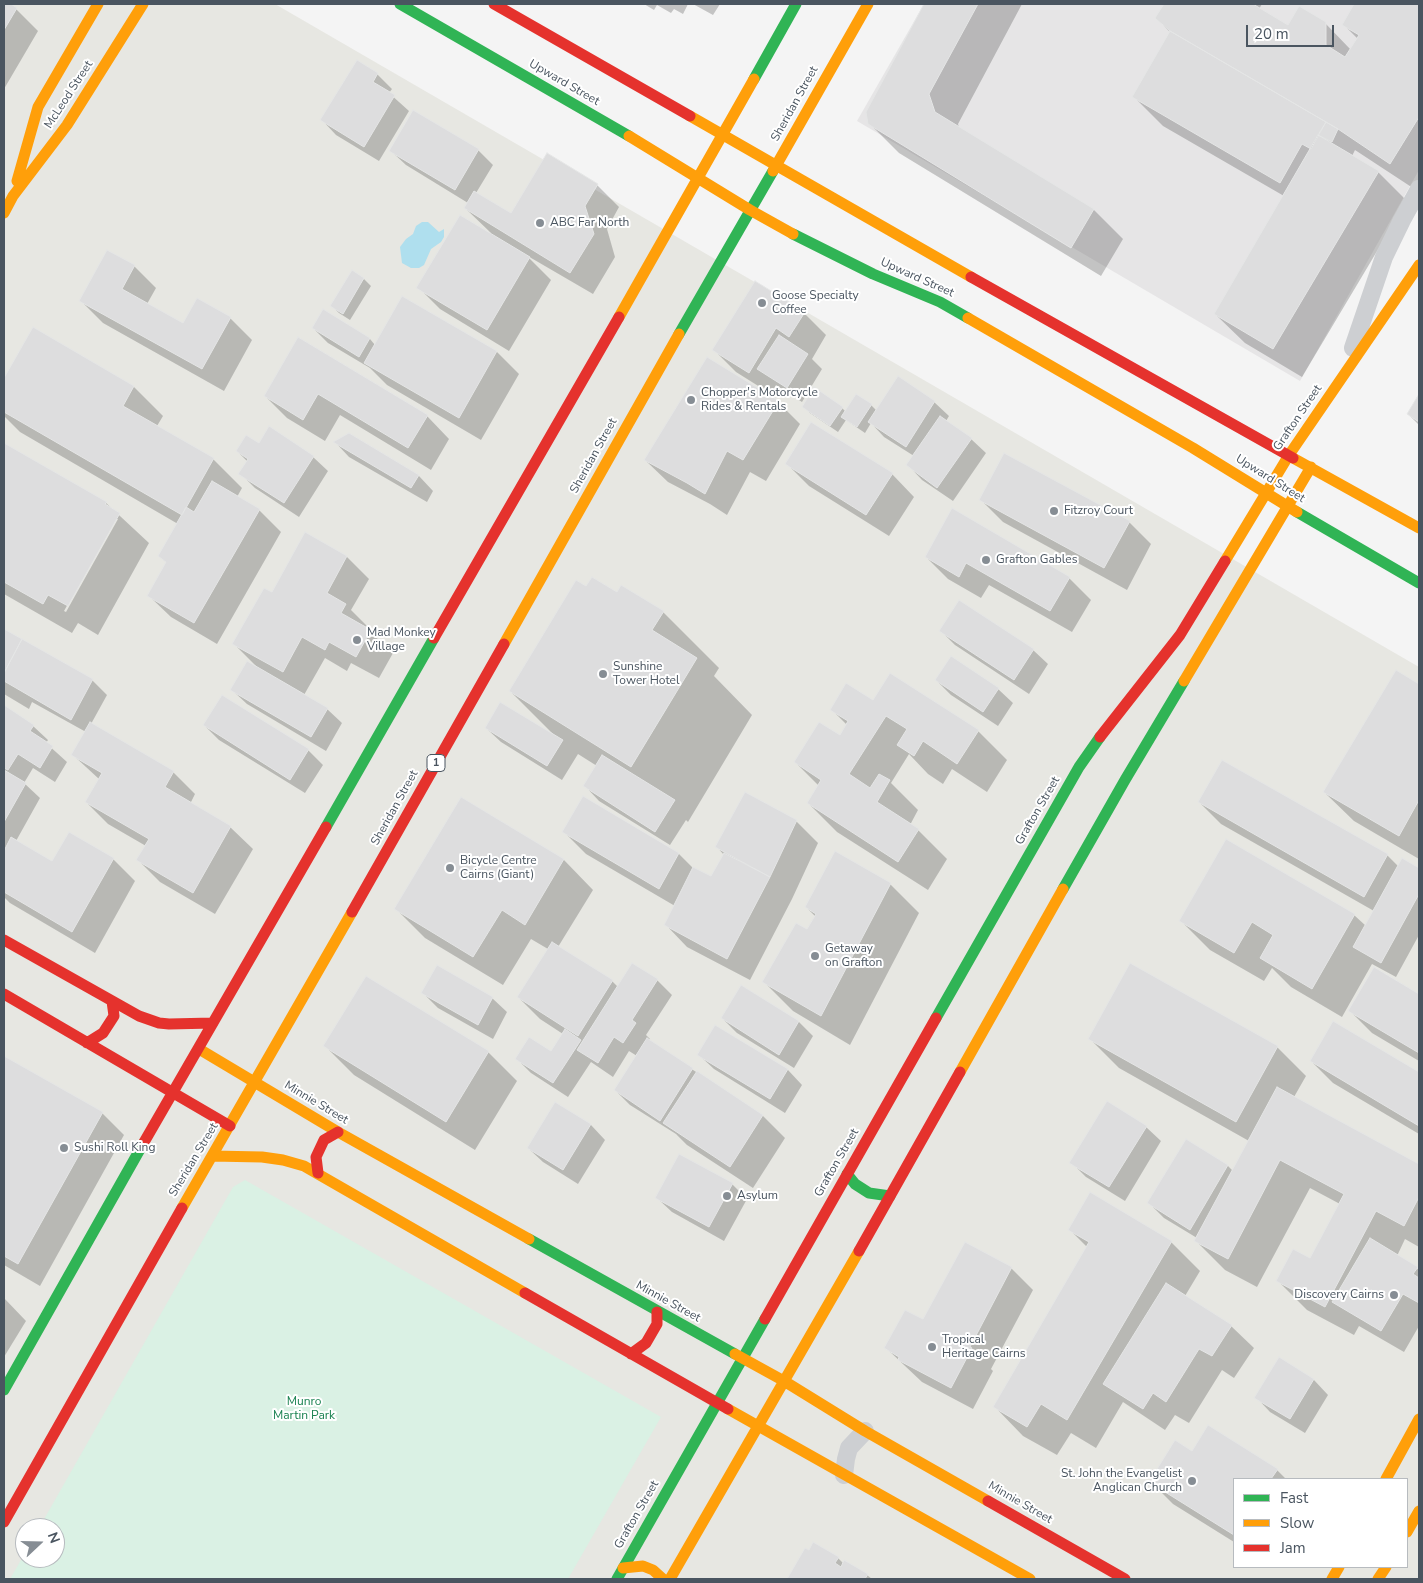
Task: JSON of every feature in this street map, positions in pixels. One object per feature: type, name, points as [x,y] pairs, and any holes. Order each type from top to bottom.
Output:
[{"type":"main road","name":"McLeod Street","points":[[13,196],[38,107],[98,4]]},
{"type":"main road","name":"McLeod Street","points":[[4,213],[13,196],[67,125],[143,4]]},
{"type":"main road","name":"Upward Street","points":[[400,4],[809,243],[874,274],[940,302],[1193,448],[1417,582]]},
{"type":"main road","name":"Upward Street","points":[[494,4],[1197,406],[1419,528]]},
{"type":"main road","points":[[4,1390],[653,258],[796,4]]},
{"type":"main road","name":"Sheridan Street","points":[[4,1522],[868,4]]},
{"type":"main road","name":"Grafton Street","points":[[617,1579],[1094,745],[1180,635],[1289,455],[1419,265]]},
{"type":"main road","points":[[670,1579],[890,1196],[1122,776],[1311,467]]},
{"type":"main road","points":[[1417,582],[1419,568]]},
{"type":"main road","points":[[1084,762],[1097,762]]},
{"type":"main road","points":[[4,940],[139,1016],[159,1023],[213,1023]]},
{"type":"main road","points":[[4,994],[172,1094],[230,1126]]},
{"type":"main road","points":[[87,1043],[103,1033],[114,1016],[112,1001]]},
{"type":"main road","name":"Minnie Street","points":[[198,1049],[338,1132],[656,1312],[784,1381],[865,1431],[1124,1579]]},
{"type":"main road","points":[[318,1173],[316,1156],[324,1140],[338,1132]]},
{"type":"main road","points":[[212,1156],[262,1157],[283,1160],[304,1166],[318,1173],[631,1354],[1030,1579]]},
{"type":"main road","points":[[847,1174],[855,1184],[869,1193],[890,1196]]},
{"type":"main road","points":[[631,1354],[646,1343],[657,1324],[656,1312]]},
{"type":"main road","points":[[1389,1477],[1419,1419]]},
{"type":"main road","points":[[1408,1529],[1417,1505]]},
{"type":"main road","points":[[623,1568],[643,1566],[653,1570],[663,1579]]},
{"type":"main road","points":[[1332,1579],[1338,1568]]},
{"type":"main road","points":[[1378,1579],[1385,1568]]},
{"type":"lane","points":[[1344,374],[1384,257],[1419,189]]},
{"type":"lane","points":[[844,1475],[849,1448],[865,1431]]},
{"type":"shaded area","points":[[4,4],[275,4],[1419,667],[1419,1579],[4,1579]]},
{"type":"shaded area","points":[[924,4],[1419,4],[1419,170],[1300,381],[857,121]]},
{"type":"green space","name":"Munro Martin Park","points":[[245,1180],[661,1417],[568,1579],[10,1579],[16,1568],[65,1568],[65,1518],[45,1518],[233,1187]]},
{"type":"water","points":[[422,222],[428,222],[439,232],[444,229],[444,237],[441,242],[431,249],[424,265],[419,268],[411,268],[402,263],[400,247],[413,234],[416,226]]},
{"type":"building","points":[[4,4],[11,4],[17,8],[4,30]]},
{"type":"building","points":[[924,4],[978,4],[929,94],[935,112],[1094,209],[1071,248],[868,124],[866,112]]},
{"type":"building","points":[[1164,4],[1253,4],[1288,25],[1299,6],[1326,22],[1326,45],[1345,57],[1359,35],[1342,25],[1354,4],[1419,4],[1419,117],[1390,164],[1338,129],[1170,31],[1155,18]]},
{"type":"building","points":[[1170,31],[1326,122],[1311,149],[1302,144],[1280,183],[1132,97]]},
{"type":"building","points":[[357,60],[378,73],[373,82],[395,95],[364,147],[320,120]]},
{"type":"building","points":[[413,110],[479,149],[455,190],[389,151]]},
{"type":"building","points":[[1326,122],[1338,129],[1332,142],[1318,135]]},
{"type":"building","points":[[1318,135],[1379,171],[1273,349],[1214,314]]},
{"type":"building","name":"ABC Far North","points":[[547,153],[598,184],[585,206],[594,234],[570,273],[464,208],[474,191],[511,213]]},
{"type":"building","points":[[460,215],[530,257],[487,330],[416,288]]},
{"type":"building","points":[[107,250],[135,265],[122,289],[183,323],[197,298],[231,317],[202,369],[79,301]]},
{"type":"building","points":[[352,270],[364,278],[343,314],[330,306]]},
{"type":"building","points":[[755,281],[805,312],[789,337],[776,328],[749,373],[712,350]]},
{"type":"building","points":[[402,296],[497,351],[459,418],[364,363]]},
{"type":"building","points":[[323,309],[370,338],[359,357],[312,328]]},
{"type":"building","points":[[33,327],[134,386],[123,406],[214,458],[182,515],[4,412],[4,378]]},
{"type":"building","points":[[779,335],[808,354],[787,388],[757,369]]},
{"type":"building","points":[[298,337],[428,415],[408,448],[318,394],[303,420],[264,396]]},
{"type":"building","points":[[707,357],[779,401],[743,460],[727,451],[705,494],[644,460]]},
{"type":"building","points":[[898,376],[935,401],[906,447],[868,422]]},
{"type":"building","points":[[814,387],[843,407],[830,426],[802,407]]},
{"type":"building","points":[[856,394],[872,404],[857,427],[841,417]]},
{"type":"building","points":[[1419,394],[1419,422],[1407,414]]},
{"type":"building","points":[[940,416],[972,438],[937,488],[906,465]]},
{"type":"building","points":[[811,422],[893,473],[866,515],[785,464]]},
{"type":"building","points":[[269,426],[314,456],[284,503],[238,474],[248,459],[236,451],[246,435],[259,443]]},
{"type":"building","points":[[349,433],[419,475],[411,488],[333,442]]},
{"type":"building","points":[[4,443],[107,502],[105,504],[120,513],[68,606],[48,595],[43,604],[4,582]]},
{"type":"building","name":"Fitzroy Court","points":[[1004,453],[1130,521],[1104,568],[979,500]]},
{"type":"building","points":[[212,481],[260,509],[194,623],[147,596],[166,562],[158,556],[186,507],[194,512]]},
{"type":"building","name":"Grafton Gables","points":[[952,508],[1070,577],[1050,611],[966,563],[959,577],[925,557]]},
{"type":"building","points":[[305,532],[347,556],[327,593],[346,604],[341,613],[371,630],[356,657],[329,642],[325,650],[302,637],[283,672],[232,644],[264,588],[272,592]]},
{"type":"building","name":"Sunshine Tower Hotel","points":[[592,577],[617,592],[621,585],[664,611],[652,630],[697,658],[631,767],[509,691],[576,580],[586,586]]},
{"type":"building","points":[[959,600],[1034,649],[1014,680],[939,631]]},
{"type":"building","points":[[4,629],[22,639],[4,673]]},
{"type":"building","points":[[22,639],[93,679],[71,720],[4,681],[4,673]]},
{"type":"building","points":[[951,656],[999,688],[983,712],[935,680]]},
{"type":"building","points":[[247,661],[328,708],[311,737],[230,690]]},
{"type":"building","points":[[1396,670],[1419,684],[1419,800],[1399,836],[1323,792]]},
{"type":"building","points":[[890,673],[979,730],[957,764],[923,741],[914,756],[897,745],[907,729],[886,716],[849,774],[870,788],[879,774],[890,780],[877,802],[919,829],[898,862],[807,803],[821,780],[794,762],[819,722],[840,735],[848,721],[830,710],[846,683],[873,700]]},
{"type":"building","points":[[222,695],[309,749],[290,780],[203,725]]},
{"type":"building","points":[[500,702],[563,740],[547,766],[485,728]]},
{"type":"building","points":[[4,705],[34,725],[30,731],[53,746],[40,768],[18,754],[8,770],[4,768]]},
{"type":"building","points":[[90,722],[174,771],[165,787],[231,826],[193,893],[136,860],[149,839],[85,802],[102,773],[71,755]]},
{"type":"building","points":[[602,755],[675,800],[655,832],[583,786]]},
{"type":"building","points":[[1222,760],[1388,854],[1364,897],[1198,802]]},
{"type":"building","points":[[4,770],[26,783],[4,822]]},
{"type":"building","points":[[745,792],[797,820],[770,877],[715,847]]},
{"type":"building","points":[[583,796],[679,853],[659,889],[562,832]]},
{"type":"building","points":[[461,797],[564,859],[525,925],[502,910],[473,957],[394,909]]},
{"type":"building","points":[[69,832],[114,858],[72,932],[4,892],[4,851],[11,837],[52,861]]},
{"type":"building","points":[[1226,839],[1355,914],[1312,989],[1260,958],[1273,935],[1252,922],[1234,953],[1179,921]]},
{"type":"building","name":"Getaway on Grafton","points":[[835,851],[891,883],[821,1016],[762,982],[796,923],[807,929],[816,914],[805,907]]},
{"type":"building","points":[[724,853],[770,877],[727,959],[664,925],[693,867],[711,876]]},
{"type":"building","points":[[1402,858],[1419,868],[1419,894],[1381,963],[1353,947]]},
{"type":"building","points":[[552,942],[613,980],[578,1036],[517,997]]},
{"type":"building","points":[[632,963],[658,979],[632,1020],[636,1023],[623,1043],[614,1037],[598,1063],[577,1050]]},
{"type":"building","points":[[1130,963],[1278,1046],[1236,1122],[1088,1039]]},
{"type":"building","points":[[437,965],[493,997],[478,1025],[421,993]]},
{"type":"building","points":[[1374,967],[1419,994],[1419,1053],[1348,1011]]},
{"type":"building","points":[[366,976],[489,1051],[446,1122],[323,1046]]},
{"type":"building","points":[[741,985],[799,1021],[779,1055],[721,1018]]},
{"type":"building","points":[[1333,1021],[1419,1072],[1419,1126],[1310,1061]]},
{"type":"building","points":[[715,1025],[788,1069],[770,1099],[697,1055]]},
{"type":"building","points":[[565,1029],[581,1040],[553,1083],[515,1059],[529,1037],[551,1051]]},
{"type":"building","points":[[647,1038],[693,1068],[660,1121],[614,1090]]},
{"type":"building","points":[[4,1056],[103,1112],[18,1264],[4,1256]]},
{"type":"building","points":[[697,1071],[763,1115],[730,1167],[663,1123]]},
{"type":"building","points":[[1277,1087],[1419,1164],[1419,1197],[1404,1226],[1376,1211],[1325,1307],[1276,1281],[1293,1249],[1310,1258],[1344,1194],[1280,1160],[1228,1259],[1194,1241]]},
{"type":"building","points":[[1107,1101],[1147,1126],[1109,1187],[1069,1163]]},
{"type":"building","points":[[555,1102],[591,1124],[563,1170],[527,1148]]},
{"type":"building","points":[[1186,1139],[1228,1165],[1190,1230],[1147,1203]]},
{"type":"building","points":[[679,1154],[733,1183],[709,1227],[655,1198]]},
{"type":"building","points":[[1090,1192],[1172,1241],[1067,1420],[1041,1404],[1027,1427],[993,1407],[1089,1242],[1068,1230]]},
{"type":"building","points":[[1370,1238],[1418,1267],[1413,1274],[1419,1278],[1419,1303],[1403,1294],[1381,1331],[1332,1302]]},
{"type":"building","points":[[965,1242],[1012,1267],[951,1388],[898,1360],[899,1357],[884,1348],[905,1310],[923,1319]]},
{"type":"building","points":[[1166,1283],[1232,1325],[1212,1356],[1199,1349],[1166,1402],[1153,1393],[1143,1409],[1103,1384]]},
{"type":"building","points":[[1279,1357],[1314,1379],[1290,1419],[1254,1398]]},
{"type":"building","name":"St. John the Evangelist Anglican Church","points":[[1208,1425],[1278,1469],[1272,1478],[1233,1478],[1233,1534],[1149,1482],[1175,1440],[1192,1451]]},
{"type":"building","points":[[813,1542],[839,1557],[835,1563],[841,1567],[844,1560],[868,1574],[865,1579],[787,1579],[805,1548],[809,1550]]},
{"type":"traffic: fast","points":[[400,4],[629,136]]},
{"type":"traffic: fast","points":[[754,79],[796,4]]},
{"type":"traffic: fast","points":[[679,334],[773,171]]},
{"type":"traffic: fast","points":[[793,234],[873,274],[940,302],[968,318]]},
{"type":"traffic: fast","points":[[1297,512],[1419,583]]},
{"type":"traffic: fast","points":[[326,827],[434,638]]},
{"type":"traffic: fast","points":[[1063,889],[1184,681]]},
{"type":"traffic: fast","points":[[936,1018],[1079,767],[1100,737]]},
{"type":"traffic: fast","points":[[4,1390],[143,1144]]},
{"type":"traffic: fast","points":[[847,1174],[855,1184],[869,1193],[890,1196]]},
{"type":"traffic: fast","points":[[529,1239],[735,1354]]},
{"type":"traffic: fast","points":[[617,1579],[765,1319]]},
{"type":"traffic: slow","points":[[17,181],[38,107],[98,4]]},
{"type":"traffic: slow","points":[[4,213],[13,196],[67,125],[143,4]]},
{"type":"traffic: slow","points":[[773,171],[868,4]]},
{"type":"traffic: slow","points":[[619,317],[754,79]]},
{"type":"traffic: slow","points":[[690,116],[971,277]]},
{"type":"traffic: slow","points":[[629,136],[793,234]]},
{"type":"traffic: slow","points":[[1225,561],[1289,455],[1419,265]]},
{"type":"traffic: slow","points":[[968,318],[1193,448],[1297,512]]},
{"type":"traffic: slow","points":[[504,644],[679,334]]},
{"type":"traffic: slow","points":[[1293,458],[1419,528]]},
{"type":"traffic: slow","points":[[1184,681],[1311,467]]},
{"type":"traffic: slow","points":[[960,1072],[1063,889]]},
{"type":"traffic: slow","points":[[182,1208],[352,912]]},
{"type":"traffic: slow","points":[[199,1049],[338,1132],[529,1239]]},
{"type":"traffic: slow","points":[[212,1156],[262,1157],[304,1166],[525,1293]]},
{"type":"traffic: slow","points":[[670,1579],[859,1251]]},
{"type":"traffic: slow","points":[[735,1354],[988,1501]]},
{"type":"traffic: slow","points":[[728,1409],[1030,1579]]},
{"type":"traffic: slow","points":[[1387,1478],[1419,1419]]},
{"type":"traffic: slow","points":[[1408,1530],[1419,1511]]},
{"type":"traffic: slow","points":[[623,1568],[643,1566],[653,1570],[663,1579]]},
{"type":"traffic: slow","points":[[1332,1579],[1338,1568]]},
{"type":"traffic: slow","points":[[1378,1579],[1385,1568]]},
{"type":"traffic: jam","points":[[494,4],[690,116]]},
{"type":"traffic: jam","points":[[971,277],[1293,458]]},
{"type":"traffic: jam","points":[[434,638],[619,317]]},
{"type":"traffic: jam","points":[[1100,737],[1180,635],[1225,561]]},
{"type":"traffic: jam","points":[[352,912],[504,644]]},
{"type":"traffic: jam","points":[[143,1144],[326,827]]},
{"type":"traffic: jam","points":[[4,940],[139,1016],[159,1023],[169,1024],[213,1023]]},
{"type":"traffic: jam","points":[[4,994],[230,1126]]},
{"type":"traffic: jam","points":[[87,1043],[103,1033],[114,1016],[112,1001]]},
{"type":"traffic: jam","points":[[765,1319],[936,1018]]},
{"type":"traffic: jam","points":[[859,1251],[960,1072]]},
{"type":"traffic: jam","points":[[318,1173],[316,1157],[324,1140],[338,1132]]},
{"type":"traffic: jam","points":[[4,1522],[182,1208]]},
{"type":"traffic: jam","points":[[525,1293],[728,1409]]},
{"type":"traffic: jam","points":[[631,1354],[646,1343],[657,1324],[657,1312]]},
{"type":"traffic: jam","points":[[988,1501],[1125,1579]]},
{"type":"place","name":"ABC Far North","points":[[540,223]]},
{"type":"place","name":"Goose Specialty Coffee","points":[[762,303]]},
{"type":"place","name":"Chopper's Motorcycle Rides & Rentals","points":[[691,400]]},
{"type":"place","name":"Fitzroy Court","points":[[1054,511]]},
{"type":"place","name":"Grafton Gables","points":[[986,560]]},
{"type":"place","name":"Mad Monkey Village","points":[[357,640]]},
{"type":"place","name":"Sunshine Tower Hotel","points":[[603,674]]},
{"type":"place","name":"Bicycle Centre Cairns (Giant)","points":[[450,868]]},
{"type":"place","name":"Getaway on Grafton","points":[[815,956]]},
{"type":"place","name":"Sushi Roll King","points":[[64,1148]]},
{"type":"place","name":"Asylum","points":[[727,1196]]},
{"type":"place","name":"Discovery Cairns","points":[[1394,1295]]},
{"type":"place","name":"Tropical Heritage Cairns","points":[[932,1347]]},
{"type":"place","name":"St. John the Evangelist Anglican Church","points":[[1192,1481]]}]
